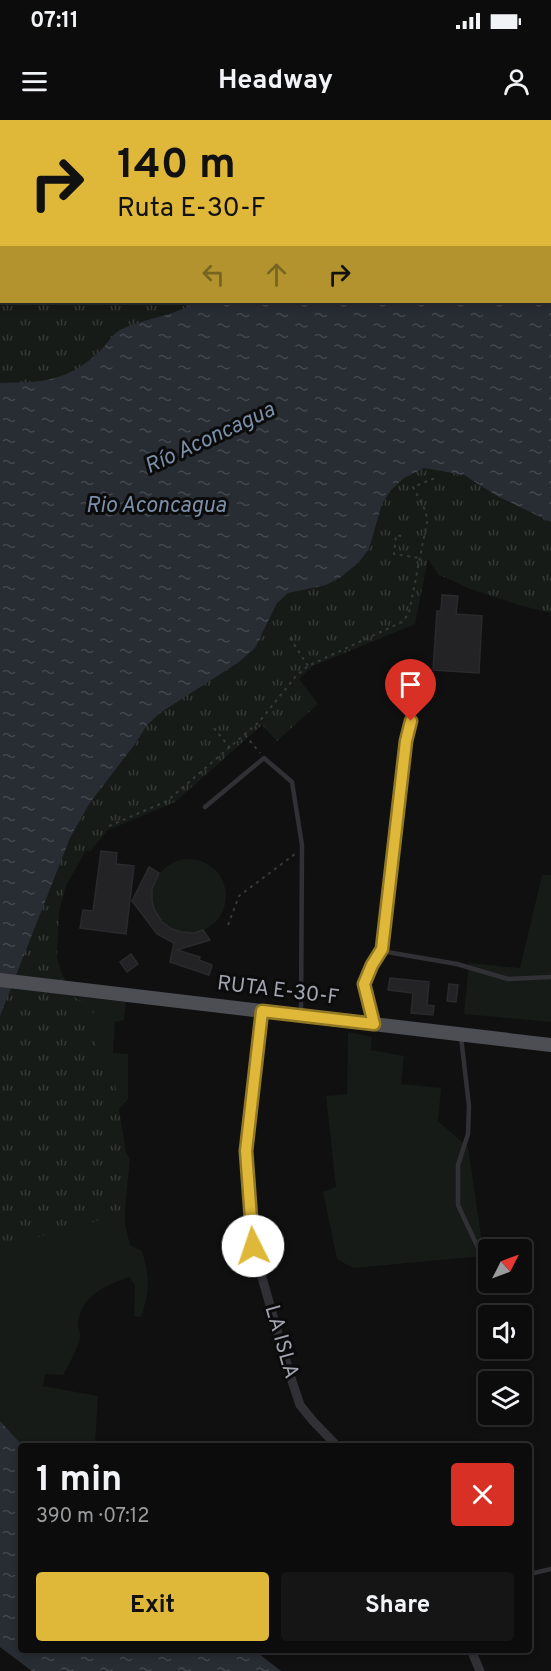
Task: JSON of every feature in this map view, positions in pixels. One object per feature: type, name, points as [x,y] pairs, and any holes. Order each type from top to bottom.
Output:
[{"type":"main road","name":"RUTA E-30-F","points":[[0,980],[551,1045]]},
{"type":"street","name":"LA ISLA","points":[[262,1011],[246,1151],[253,1246],[300,1405],[334,1443]]},
{"type":"street","points":[[472,1653],[480,1671]]},
{"type":"lane","points":[[374,1024],[364,984],[381,951],[406,741],[415,700]]},
{"type":"lane","points":[[205,807],[264,758],[292,782],[302,849],[301,1015]]},
{"type":"lane","points":[[381,951],[457,964],[508,979],[551,978]]},
{"type":"lane","points":[[460,1034],[469,1106],[468,1134],[458,1165],[458,1205],[478,1250]]},
{"type":"lane","points":[[532,1574],[551,1569]]},
{"type":"path","points":[[109,826],[167,801],[259,722],[296,676],[308,666],[402,622],[409,613],[427,522],[426,512],[413,487],[435,478]]},
{"type":"path","points":[[400,536],[396,535],[394,554],[420,558]]},
{"type":"path","points":[[290,638],[308,666]]},
{"type":"path","points":[[214,728],[230,748]]},
{"type":"path","points":[[245,735],[264,758]]},
{"type":"path","points":[[228,925],[239,896],[302,849]]},
{"type":"green space","name":"Rio Aconcagua","points":[[0,303],[551,303],[551,613],[468,588],[438,574],[428,559],[415,624],[313,666],[299,679],[318,704],[277,741],[262,725],[175,802],[108,830],[90,852],[86,850],[66,886],[59,911],[57,958],[62,974],[76,999],[88,1002],[94,1009],[90,1034],[115,1084],[127,1160],[125,1193],[119,1212],[88,1224],[25,1242],[6,1258],[0,1269]]},
{"type":"green space","points":[[189,859],[203,862],[215,870],[223,882],[226,896],[223,910],[215,922],[203,930],[189,933],[175,930],[163,922],[155,910],[152,896],[155,882],[163,870],[175,862]]},
{"type":"green space","points":[[542,875],[551,875],[551,1022],[464,1014],[469,963],[520,968]]},
{"type":"green space","points":[[10,990],[126,1002],[124,1020],[115,1022],[113,1053],[128,1054],[128,1099],[114,1115],[120,1142],[130,1159],[125,1224],[130,1245],[142,1251],[148,1277],[146,1300],[141,1317],[134,1316],[135,1285],[129,1277],[95,1294],[88,1300],[79,1316],[79,1340],[63,1375],[45,1374],[43,1386],[98,1396],[95,1443],[20,1443],[0,1421],[0,1016]]},
{"type":"green space","points":[[348,1032],[372,1037],[371,1050],[404,1056],[401,1084],[441,1088],[438,1121],[468,1147],[482,1239],[478,1239],[478,1257],[353,1268],[337,1259],[323,1192],[336,1187],[326,1096],[347,1094]]},
{"type":"water","name":"Rio Aconcagua","points":[[194,303],[551,303],[551,522],[497,496],[464,475],[424,468],[404,478],[391,490],[382,504],[369,549],[359,562],[341,577],[326,585],[288,593],[277,603],[255,648],[239,662],[160,713],[147,725],[89,804],[70,838],[0,1016],[0,383],[42,381],[65,375],[87,362],[118,331]]},
{"type":"water","points":[[0,1421],[20,1443],[18,1443],[18,1653],[258,1653],[281,1671],[32,1671],[0,1647]]},
{"type":"building","points":[[442,595],[458,596],[456,614],[482,616],[479,673],[433,670],[437,611],[441,611]]},
{"type":"building","points":[[101,851],[117,853],[116,864],[134,866],[126,934],[80,928],[83,910],[93,911]]},
{"type":"building","points":[[149,867],[159,873],[152,889],[152,900],[154,909],[162,922],[181,932],[194,933],[203,930],[210,940],[177,950],[200,957],[199,960],[212,965],[209,975],[170,962],[174,943],[157,934],[132,901]]},
{"type":"building","points":[[131,954],[138,964],[127,972],[120,962]]},
{"type":"building","points":[[390,978],[429,982],[427,1005],[434,1006],[433,1015],[411,1013],[413,993],[388,990]]},
{"type":"building","points":[[449,984],[458,985],[456,1002],[447,1001]]},
{"type":"route","points":[[253,1246],[246,1151],[262,1011],[374,1024],[364,984],[382,949],[406,741],[411,721]]},
{"type":"water label","name":"Río Aconcagua","points":[[210,439]]}]
